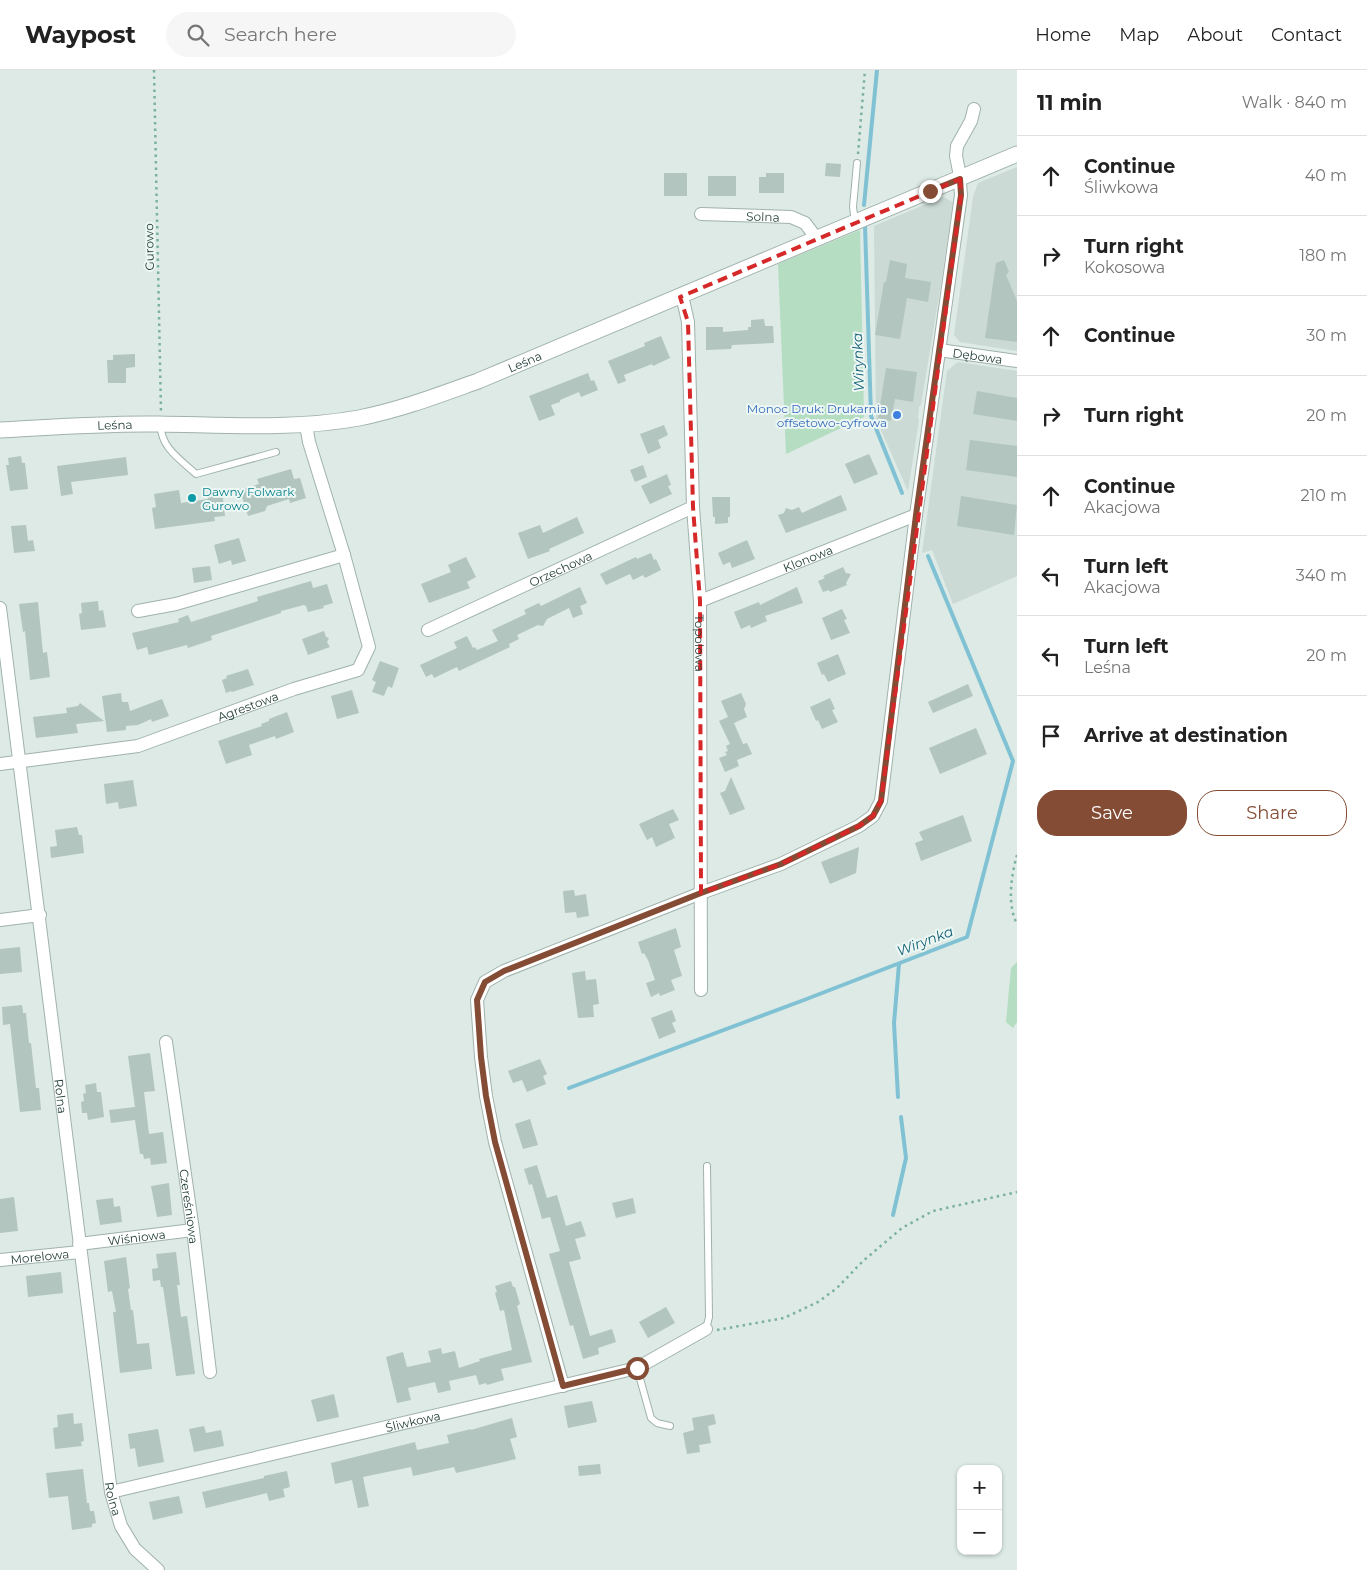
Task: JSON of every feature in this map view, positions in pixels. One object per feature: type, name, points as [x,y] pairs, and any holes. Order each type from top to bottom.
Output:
[{"type":"street","points":[[563,1386],[495,1142],[481,1057],[477,1000],[485,982],[504,971],[701,893],[781,864],[859,826],[873,816],[881,801],[916,515],[961,195],[956,156],[957,146],[971,121],[974,109]]},
{"type":"street","name":"Leśna","points":[[0,430],[92,425],[306,425],[360,418],[417,403],[478,381],[1017,154]]},
{"type":"street","name":"Solna","points":[[702,214],[791,217],[805,223],[817,239]]},
{"type":"street","name":"Topolowa","points":[[680,297],[684,304],[688,322],[693,507],[700,601],[701,990]]},
{"type":"street","name":"Dębowa","points":[[939,350],[1017,361]]},
{"type":"street","name":"Agrestowa","points":[[0,764],[138,746],[294,688],[358,670],[369,647],[344,555],[309,442],[306,425]]},
{"type":"street","name":"Orzechowa","points":[[428,630],[693,507]]},
{"type":"street","name":"Klonowa","points":[[700,601],[916,515]]},
{"type":"street","points":[[138,611],[176,604],[344,555]]},
{"type":"street","name":"Rolna","points":[[0,608],[111,1492],[121,1526],[135,1549],[158,1570]]},
{"type":"street","points":[[0,920],[40,915]]},
{"type":"street","name":"Czereśniowa","points":[[166,1042],[193,1230],[210,1372]]},
{"type":"street","name":"Wiśniowa","points":[[80,1248],[193,1230]]},
{"type":"street","name":"Morelowa","points":[[0,1260],[80,1248]]},
{"type":"street","name":"Śliwkowa","points":[[111,1492],[637,1368],[706,1329]]},
{"type":"lane","points":[[855,223],[853,207],[857,163]]},
{"type":"lane","points":[[161,424],[161,431],[167,447],[196,474],[276,452]]},
{"type":"lane","points":[[706,1329],[709,1316],[707,1166]]},
{"type":"lane","points":[[637,1368],[651,1418],[657,1423],[670,1426]]},
{"type":"path","name":"Gurowo","points":[[154,70],[161,424]]},
{"type":"path","points":[[857,163],[865,70]]},
{"type":"path","points":[[1017,855],[1012,892],[1012,914],[1017,924]]},
{"type":"path","points":[[706,1329],[719,1330],[784,1318],[818,1302],[837,1288],[863,1261],[902,1228],[933,1211],[1017,1192]]},
{"type":"highlighted area","points":[[960,179],[961,195],[881,801],[873,816],[859,826],[781,864],[701,893],[700,601],[693,507],[688,322],[680,297]]},
{"type":"shaded area","points":[[1017,167],[1017,351],[960,342],[954,335],[973,197],[978,183]]},
{"type":"shaded area","points":[[943,197],[953,202],[921,405],[919,407],[919,420],[908,491],[876,419],[874,226]]},
{"type":"shaded area","points":[[958,362],[1017,371],[1017,576],[953,604],[932,550],[922,553],[947,371]]},
{"type":"green space","points":[[860,230],[864,417],[786,454],[778,264]]},
{"type":"green space","points":[[1017,962],[1017,1022],[1013,1028],[1006,1022],[1011,968]]},
{"type":"building","points":[[826,163],[841,164],[840,177],[825,176]]},
{"type":"building","points":[[664,173],[687,173],[687,196],[664,196]]},
{"type":"building","points":[[766,173],[784,173],[784,193],[759,193],[759,177],[766,177]]},
{"type":"building","points":[[708,176],[736,176],[736,196],[708,196]]},
{"type":"building","points":[[890,260],[907,264],[905,278],[931,282],[928,302],[907,298],[900,339],[875,335],[884,282],[886,282]]},
{"type":"building","points":[[1004,260],[1009,272],[1006,275],[1017,301],[1017,342],[985,338],[996,263]]},
{"type":"building","points":[[764,319],[765,326],[773,326],[774,343],[732,345],[731,349],[706,350],[706,327],[723,327],[723,332],[748,330],[748,327],[751,327],[751,320]]},
{"type":"building","points":[[661,336],[670,358],[653,366],[652,364],[624,375],[626,381],[618,384],[608,361],[645,346],[644,343]]},
{"type":"building","points":[[135,354],[135,367],[126,368],[126,383],[108,383],[107,360],[113,360],[113,355]]},
{"type":"building","points":[[886,368],[917,372],[913,402],[895,399],[891,421],[878,418]]},
{"type":"building","points":[[588,373],[591,381],[594,380],[598,390],[581,397],[579,392],[560,400],[560,402],[551,405],[555,415],[539,421],[529,396]]},
{"type":"building","points":[[977,391],[1017,398],[1017,421],[973,414]]},
{"type":"building","points":[[664,425],[668,435],[658,440],[661,448],[648,454],[640,434]]},
{"type":"building","points":[[970,440],[1017,446],[1017,477],[966,470]]},
{"type":"building","points":[[869,454],[878,474],[854,484],[845,464]]},
{"type":"building","points":[[21,456],[22,463],[25,463],[28,489],[10,491],[6,465],[9,465],[8,458]]},
{"type":"building","points":[[126,457],[128,475],[71,482],[73,494],[61,496],[57,466]]},
{"type":"building","points":[[643,465],[647,477],[635,482],[630,470]]},
{"type":"building","points":[[291,469],[294,479],[300,478],[306,498],[290,503],[289,499],[267,506],[265,511],[248,516],[240,490],[259,484],[257,479]]},
{"type":"building","points":[[667,474],[671,485],[668,486],[672,494],[650,504],[641,486]]},
{"type":"building","points":[[179,490],[181,503],[208,499],[206,493],[222,491],[225,516],[214,517],[215,521],[155,529],[152,508],[156,507],[154,494]]},
{"type":"building","points":[[841,495],[847,510],[786,533],[778,515],[784,513],[786,508],[792,510],[799,507],[802,513]]},
{"type":"building","points":[[961,496],[1017,505],[1014,535],[957,526]]},
{"type":"building","points":[[712,497],[730,497],[730,517],[728,517],[728,523],[715,524]]},
{"type":"building","points":[[577,517],[584,533],[549,549],[550,551],[528,559],[518,533],[540,525],[543,533]]},
{"type":"building","points":[[26,525],[28,541],[33,540],[35,551],[14,553],[11,526]]},
{"type":"building","points":[[239,538],[246,561],[232,565],[231,560],[219,564],[214,545]]},
{"type":"building","points":[[747,540],[755,559],[732,568],[730,562],[723,565],[718,553]]},
{"type":"building","points":[[651,553],[661,570],[645,578],[643,575],[633,580],[630,574],[606,585],[600,574],[636,557],[637,559]]},
{"type":"building","points":[[466,557],[476,577],[467,582],[470,588],[429,603],[421,584],[451,572],[448,565]]},
{"type":"building","points":[[210,566],[212,580],[194,583],[192,568]]},
{"type":"building","points":[[843,567],[846,573],[851,574],[846,583],[847,585],[830,592],[829,590],[823,592],[818,581],[825,578],[823,576]]},
{"type":"building","points":[[311,581],[313,588],[327,584],[333,603],[323,606],[324,608],[308,612],[304,605],[281,611],[281,613],[211,636],[212,640],[188,648],[187,645],[149,655],[147,647],[137,650],[132,633],[179,622],[178,619],[188,615],[191,622],[258,601],[257,597]]},
{"type":"building","points":[[580,587],[587,603],[580,606],[583,614],[573,618],[569,608],[547,619],[543,626],[538,625],[517,635],[519,639],[509,644],[510,647],[459,671],[457,667],[434,678],[432,674],[426,677],[420,665],[457,648],[454,642],[467,636],[473,648],[475,647],[477,650],[498,641],[492,630],[526,614],[524,610],[539,603],[541,606]]},
{"type":"building","points":[[797,587],[803,603],[765,616],[767,621],[751,628],[750,625],[741,629],[734,612],[759,602],[760,605]]},
{"type":"building","points":[[98,601],[99,611],[103,610],[106,627],[81,630],[79,614],[82,613],[81,603]]},
{"type":"building","points":[[38,602],[43,653],[47,652],[50,677],[30,680],[25,631],[23,632],[19,604]]},
{"type":"building","points":[[842,609],[847,619],[844,620],[850,633],[831,640],[822,618]]},
{"type":"building","points":[[324,631],[326,637],[329,638],[327,642],[330,647],[308,655],[302,639]]},
{"type":"building","points":[[838,654],[846,674],[828,682],[824,674],[822,675],[817,663]]},
{"type":"building","points":[[380,661],[399,668],[392,688],[388,686],[384,696],[372,692],[376,682],[372,680]]},
{"type":"building","points":[[248,669],[254,685],[226,693],[222,680],[227,678],[226,676]]},
{"type":"building","points":[[968,684],[973,696],[933,713],[928,702]]},
{"type":"building","points":[[352,690],[359,713],[337,719],[331,696]]},
{"type":"building","points":[[121,693],[122,702],[128,702],[130,711],[162,699],[169,716],[152,722],[151,719],[138,725],[126,726],[126,730],[107,732],[102,696]]},
{"type":"building","points":[[741,693],[746,704],[744,709],[747,717],[734,723],[743,744],[747,743],[752,754],[737,760],[739,766],[725,772],[719,758],[727,755],[725,752],[728,751],[726,746],[730,744],[719,721],[728,717],[721,701]]},
{"type":"building","points":[[830,698],[835,709],[832,710],[838,722],[822,729],[810,707]]},
{"type":"building","points":[[80,703],[104,721],[76,724],[78,733],[36,738],[33,717],[67,713],[66,708],[78,706]]},
{"type":"building","points":[[287,712],[294,732],[276,739],[275,736],[249,745],[252,755],[226,764],[218,741],[262,726],[261,724],[269,721],[269,719]]},
{"type":"building","points":[[976,728],[987,754],[940,774],[929,748]]},
{"type":"building","points":[[731,777],[745,809],[730,815],[720,793],[725,791]]},
{"type":"building","points":[[133,780],[137,806],[119,809],[118,802],[106,804],[104,784]]},
{"type":"building","points":[[673,809],[679,820],[669,824],[675,838],[656,847],[652,837],[647,840],[639,824]]},
{"type":"building","points":[[963,815],[972,841],[921,861],[915,843],[923,840],[919,832]]},
{"type":"building","points":[[77,827],[79,835],[82,835],[84,853],[51,858],[50,847],[57,846],[55,830]]},
{"type":"building","points":[[859,847],[856,873],[830,884],[821,862]]},
{"type":"building","points":[[574,890],[575,896],[586,894],[589,916],[577,918],[576,912],[565,913],[563,891]]},
{"type":"building","points":[[676,928],[681,947],[674,950],[682,976],[671,980],[675,990],[660,996],[659,993],[651,997],[646,983],[655,980],[648,960],[644,953],[642,954],[638,942]]},
{"type":"building","points":[[20,947],[22,972],[0,974],[0,949]]},
{"type":"building","points":[[585,971],[586,980],[596,979],[599,1004],[593,1005],[594,1017],[578,1018],[572,973]]},
{"type":"building","points":[[22,1005],[23,1013],[26,1013],[29,1043],[31,1043],[36,1088],[39,1088],[41,1110],[20,1112],[10,1024],[3,1025],[2,1007]]},
{"type":"building","points":[[672,1010],[676,1021],[672,1023],[676,1032],[659,1039],[651,1018]]},
{"type":"building","points":[[150,1053],[155,1091],[144,1092],[149,1134],[163,1132],[167,1163],[151,1165],[150,1158],[144,1159],[143,1154],[140,1154],[135,1120],[111,1123],[109,1110],[135,1107],[128,1056]]},
{"type":"building","points":[[540,1059],[547,1074],[543,1076],[546,1084],[527,1092],[522,1080],[513,1083],[508,1071]]},
{"type":"building","points":[[96,1083],[97,1092],[101,1092],[104,1117],[88,1120],[87,1113],[82,1113],[81,1102],[84,1101],[83,1094],[86,1093],[85,1085]]},
{"type":"building","points":[[530,1119],[538,1145],[523,1149],[515,1124]]},
{"type":"building","points":[[537,1165],[547,1198],[557,1195],[566,1226],[581,1221],[586,1236],[575,1239],[581,1259],[569,1262],[590,1336],[612,1329],[616,1342],[598,1348],[599,1354],[583,1359],[573,1325],[570,1326],[549,1254],[560,1251],[550,1217],[542,1219],[532,1184],[529,1185],[524,1169]]},
{"type":"building","points":[[169,1183],[172,1215],[157,1217],[151,1186]]},
{"type":"building","points":[[14,1197],[18,1231],[0,1233],[0,1199]]},
{"type":"building","points":[[113,1198],[114,1207],[120,1206],[122,1222],[100,1225],[96,1200]]},
{"type":"building","points":[[633,1198],[636,1213],[616,1218],[612,1203]]},
{"type":"building","points":[[176,1252],[180,1285],[177,1285],[181,1317],[187,1316],[195,1374],[176,1376],[163,1287],[161,1287],[160,1280],[153,1281],[152,1269],[158,1268],[156,1254]]},
{"type":"building","points":[[126,1257],[130,1288],[128,1289],[131,1310],[133,1310],[137,1344],[149,1343],[152,1369],[120,1373],[113,1312],[116,1312],[112,1291],[108,1292],[104,1261]]},
{"type":"building","points":[[61,1272],[63,1293],[28,1297],[26,1276]]},
{"type":"building","points":[[511,1281],[513,1287],[515,1287],[520,1304],[517,1306],[532,1362],[501,1369],[504,1380],[487,1385],[486,1383],[479,1385],[476,1375],[449,1381],[451,1390],[438,1393],[435,1382],[408,1388],[411,1400],[397,1403],[386,1357],[403,1352],[407,1367],[431,1362],[428,1351],[441,1348],[442,1354],[455,1351],[459,1368],[480,1361],[479,1359],[512,1350],[504,1310],[500,1311],[495,1293],[497,1292],[495,1286]]},
{"type":"building","points":[[666,1307],[675,1323],[648,1338],[639,1322]]},
{"type":"building","points":[[334,1394],[339,1417],[317,1422],[311,1400]]},
{"type":"building","points":[[592,1401],[597,1422],[568,1428],[564,1406]]},
{"type":"building","points":[[73,1413],[74,1424],[82,1423],[84,1441],[81,1442],[82,1446],[55,1449],[53,1428],[58,1427],[57,1415]]},
{"type":"building","points":[[714,1414],[716,1424],[708,1426],[711,1443],[699,1445],[700,1452],[687,1454],[683,1433],[694,1430],[692,1418]]},
{"type":"building","points":[[512,1418],[517,1437],[510,1439],[516,1459],[456,1473],[454,1467],[413,1476],[411,1467],[363,1477],[369,1506],[358,1508],[352,1480],[335,1484],[331,1463],[415,1442],[417,1450],[449,1443],[447,1435]]},
{"type":"building","points":[[204,1426],[206,1433],[221,1430],[224,1446],[194,1452],[189,1429]]},
{"type":"building","points":[[158,1429],[164,1462],[138,1467],[135,1448],[130,1449],[128,1434]]},
{"type":"building","points":[[600,1464],[601,1474],[579,1476],[578,1466]]},
{"type":"building","points":[[83,1469],[87,1503],[89,1503],[90,1511],[94,1511],[96,1523],[92,1524],[92,1527],[72,1530],[68,1496],[49,1498],[46,1473]]},
{"type":"building","points":[[287,1471],[290,1487],[283,1489],[285,1497],[269,1501],[267,1493],[206,1508],[202,1492]]},
{"type":"building","points":[[179,1496],[183,1513],[153,1520],[149,1502]]},
{"type":"waterway","name":"Wirynka","points":[[864,205],[877,70]]},
{"type":"waterway","name":"Wirynka","points":[[865,225],[871,416],[902,493]]},
{"type":"waterway","name":"Wirynka","points":[[569,1088],[967,937],[1013,761],[928,556]]},
{"type":"waterway","points":[[898,1097],[894,1023],[899,964]]},
{"type":"waterway","points":[[893,1215],[906,1158],[901,1117]]},
{"type":"place","name":"Monoc Druk: Drukarnia offsetowo-cyfrowa","points":[[897,415]]},
{"type":"place","name":"Dawny Folwark Gurowo","points":[[192,498]]},
{"type":"route","points":[[637,1368],[563,1386],[495,1142],[481,1057],[477,1000],[485,982],[504,971],[701,893],[781,864],[859,826],[873,816],[881,801],[916,515],[961,195],[960,179],[930,191]]}]
